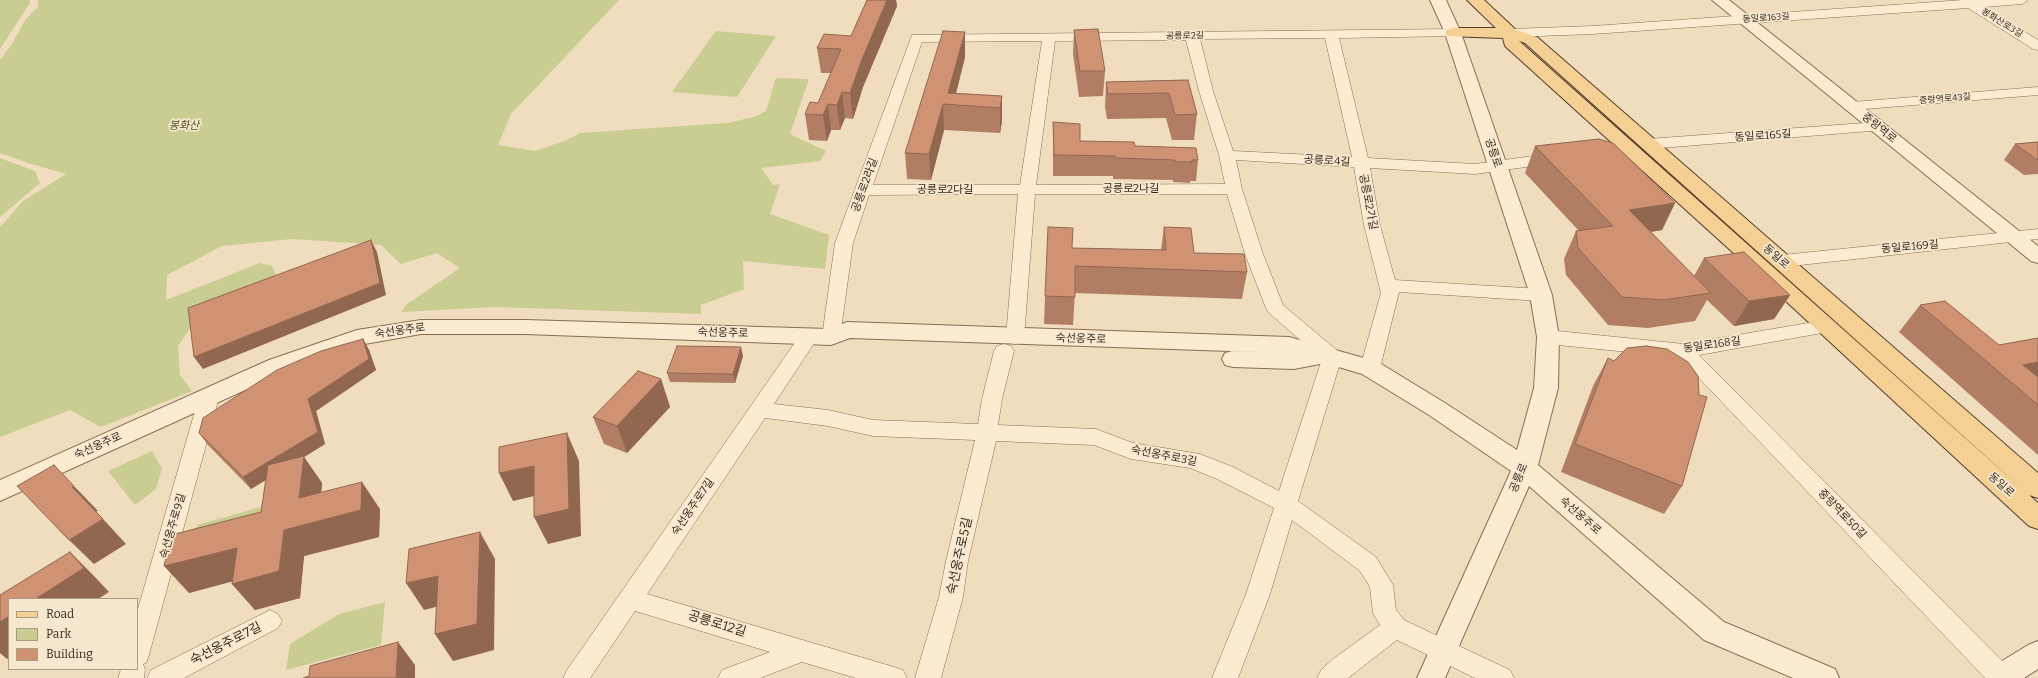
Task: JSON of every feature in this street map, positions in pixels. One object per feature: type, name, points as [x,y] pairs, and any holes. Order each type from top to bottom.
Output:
[{"type":"main road","name":"동일로","points":[[1475,0],[1510,33],[1531,40],[1648,144],[1779,271],[1826,326],[2034,506]]},
{"type":"main road","points":[[1453,33],[1510,33]]},
{"type":"main road","name":"동일로","points":[[1510,33],[1511,43],[1533,63],[1625,146],[1779,271],[1797,293],[1806,294],[1807,291],[1799,276],[1875,342],[2034,506]]},
{"type":"main road","points":[[1533,63],[1532,54],[1538,54],[1554,60]]},
{"type":"main road","points":[[1849,347],[1838,330],[1842,327],[1850,328],[1875,342]]},
{"type":"street","name":"공릉로","points":[[1431,678],[1525,468],[1546,388],[1548,337],[1541,295],[1453,33],[1438,0]]},
{"type":"street","name":"공릉로","points":[[1453,0],[1453,33]]},
{"type":"street","name":"중랑역로","points":[[1720,0],[2038,256]]},
{"type":"street","points":[[1842,0],[1858,12]]},
{"type":"street","name":"동일로163길","points":[[1510,33],[1593,30],[1858,12],[1968,2],[2022,0]]},
{"type":"street","name":"봉화산로3길","points":[[1968,2],[2038,46]]},
{"type":"street","name":"공릉로2길","points":[[917,38],[1453,33]]},
{"type":"street","name":"공릉로2가길","points":[[1331,34],[1361,163],[1372,225],[1390,293],[1370,368]]},
{"type":"street","points":[[1192,36],[1206,91],[1227,156],[1234,189],[1254,254],[1275,308],[1332,357],[1258,594],[1224,678]]},
{"type":"street","points":[[1010,344],[1027,190],[1049,37]]},
{"type":"street","name":"공릉로2라길","points":[[820,337],[844,243],[917,38]]},
{"type":"street","name":"중랑역로43길","points":[[1852,106],[2038,91]]},
{"type":"street","name":"동일로165길","points":[[1648,144],[1878,127]]},
{"type":"street","points":[[1604,150],[1625,146]]},
{"type":"street","name":"공릉로4길","points":[[1227,156],[1475,169],[1498,167]]},
{"type":"street","points":[[1498,167],[1569,156]]},
{"type":"street","name":"공릉로2나길","points":[[1027,190],[1234,189]]},
{"type":"street","name":"공릉로2다길","points":[[863,190],[1027,190]]},
{"type":"street","name":"동일로169길","points":[[1779,271],[2015,236],[2038,234]]},
{"type":"street","points":[[1388,285],[1541,295]]},
{"type":"street","name":"동일로168길","points":[[1548,337],[1684,351],[1826,326]]},
{"type":"street","name":"숙선옹주로","points":[[0,490],[277,366],[328,347],[358,338],[421,328],[525,327],[820,337],[846,345],[1010,344],[1294,361],[1332,357],[1370,368],[1437,409],[1525,468],[1714,631],[1825,678]]},
{"type":"street","name":"숙선옹주로7길","points":[[576,678],[760,410],[820,337]]},
{"type":"street","name":"숙선옹주로5길","points":[[928,678],[951,597],[957,561],[987,433],[992,398],[1010,344]]},
{"type":"street","name":"중랑역로50길","points":[[1684,351],[2001,678]]},
{"type":"street","name":"숙선옹주로9길","points":[[138,651],[209,397]]},
{"type":"street","points":[[760,410],[828,418],[873,428],[987,433]]},
{"type":"street","name":"숙선옹주로3길","points":[[987,433],[1096,437],[1131,451],[1193,460],[1225,473],[1286,504]]},
{"type":"street","points":[[1286,504],[1368,564],[1381,585],[1386,613],[1395,628],[1501,678]]},
{"type":"street","name":"공릉로12길","points":[[630,599],[894,678]]},
{"type":"street","name":"숙선옹주로7길","points":[[160,678],[270,621]]},
{"type":"street","points":[[1330,678],[1342,667],[1395,628]]},
{"type":"street","points":[[731,678],[803,650]]},
{"type":"street","points":[[2001,678],[2038,654]]},
{"type":"green space","points":[[0,0],[29,0],[30,3],[0,49]]},
{"type":"green space","name":"봉화산","points":[[38,0],[619,0],[511,114],[498,145],[535,151],[567,140],[580,133],[727,123],[754,117],[766,111],[776,78],[809,79],[790,134],[826,151],[820,161],[761,168],[773,185],[780,184],[770,214],[829,235],[825,269],[743,261],[744,289],[701,305],[701,314],[495,307],[401,312],[407,304],[460,268],[437,253],[401,264],[381,245],[292,239],[222,246],[167,275],[166,300],[260,263],[272,266],[278,280],[199,315],[178,346],[180,375],[192,391],[101,427],[70,410],[0,437],[0,227],[23,201],[66,174],[0,153],[0,60],[12,44],[25,20],[38,7]]},
{"type":"green space","points":[[716,31],[776,36],[737,97],[672,92]]},
{"type":"green space","points":[[0,158],[35,171],[40,183],[0,217]]},
{"type":"green space","points":[[152,451],[162,469],[156,489],[135,505],[108,471]]},
{"type":"green space","points":[[261,507],[258,534],[191,553],[197,525]]},
{"type":"green space","points":[[385,602],[381,645],[286,670],[290,644],[339,614]]},
{"type":"building","points":[[867,0],[887,0],[861,62],[850,93],[842,92],[837,105],[828,104],[823,115],[805,114],[810,102],[818,103],[841,49],[817,48],[824,34],[851,36]]},
{"type":"building","points":[[1098,29],[1105,71],[1080,71],[1074,30]]},
{"type":"building","points":[[943,31],[965,32],[948,93],[1002,96],[1000,108],[943,104],[929,154],[905,153]]},
{"type":"building","points":[[1188,80],[1197,114],[1175,115],[1169,93],[1108,94],[1106,82]]},
{"type":"building","points":[[1053,122],[1080,124],[1080,141],[1134,142],[1135,146],[1196,148],[1198,160],[1192,160],[1192,162],[1175,162],[1175,160],[1115,158],[1115,156],[1054,155]]},
{"type":"building","points":[[1599,139],[1613,143],[1675,203],[1629,210],[1711,293],[1663,300],[1622,297],[1578,248],[1576,231],[1613,226],[1535,146]]},
{"type":"building","points":[[2038,142],[2038,159],[2015,144]]},
{"type":"building","points":[[1048,227],[1073,228],[1072,248],[1166,250],[1164,227],[1191,228],[1194,253],[1244,254],[1247,272],[1075,266],[1075,297],[1045,296]]},
{"type":"building","points":[[371,240],[380,283],[194,357],[188,308]]},
{"type":"building","points":[[1744,252],[1790,295],[1749,301],[1704,258]]},
{"type":"building","points":[[1945,301],[1999,345],[2038,338],[2038,362],[2023,365],[2038,377],[2038,405],[1920,305]]},
{"type":"building","points":[[363,339],[369,359],[308,399],[318,432],[243,477],[199,433],[203,418],[277,370],[321,351]]},
{"type":"building","points":[[677,346],[741,347],[733,374],[667,373]]},
{"type":"building","points":[[1646,346],[1667,349],[1688,362],[1698,376],[1699,395],[1707,397],[1682,486],[1575,444],[1608,358],[1614,361],[1627,348]]},
{"type":"building","points":[[638,371],[661,379],[617,426],[593,417]]},
{"type":"building","points":[[567,433],[569,509],[534,517],[534,466],[499,473],[499,447]]},
{"type":"building","points":[[304,456],[299,498],[362,482],[361,510],[284,530],[279,571],[232,584],[237,548],[164,566],[171,535],[261,512],[268,465]]},
{"type":"building","points":[[54,465],[74,486],[72,487],[103,519],[69,540],[17,486]]},
{"type":"building","points":[[480,532],[477,624],[435,634],[438,576],[406,583],[409,549]]},
{"type":"building","points":[[70,552],[84,568],[37,598],[8,598],[8,617],[0,622],[0,595]]},
{"type":"building","points":[[398,642],[396,678],[303,678],[309,676],[310,666]]}]
